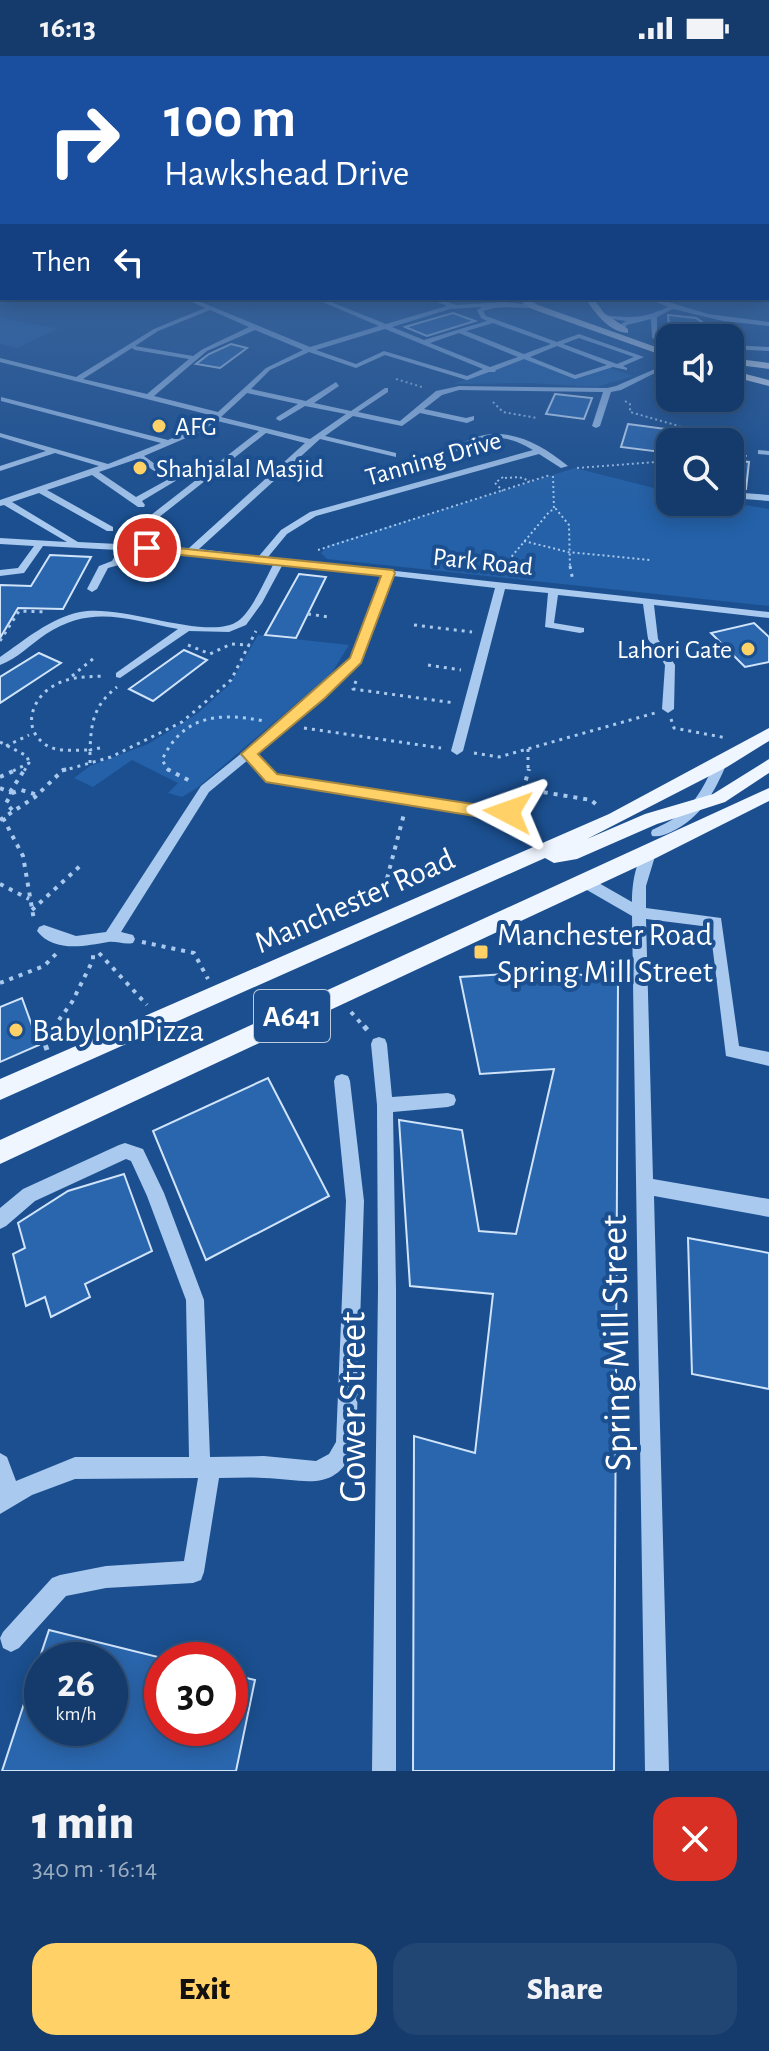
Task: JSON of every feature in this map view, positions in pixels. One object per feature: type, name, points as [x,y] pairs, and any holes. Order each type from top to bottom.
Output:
[{"type":"main road","points":[[744,363],[769,366]]},
{"type":"main road","points":[[744,377],[769,383]]},
{"type":"main road","name":"Manchester Road","points":[[0,1090],[615,819],[721,763],[764,736]]},
{"type":"main road","points":[[522,860],[570,854],[651,819],[702,804],[732,790],[769,765]]},
{"type":"main road","name":"A641","points":[[0,1152],[649,853],[769,794]]},
{"type":"street","points":[[8,362],[311,442]]},
{"type":"street","points":[[77,379],[104,362]]},
{"type":"street","points":[[148,397],[188,362]]},
{"type":"street","points":[[2,502],[171,443],[218,417],[268,369],[282,362]]},
{"type":"street","points":[[343,362],[356,366],[365,362]]},
{"type":"street","points":[[414,362],[467,378],[506,362]]},
{"type":"street","points":[[474,362],[489,368],[503,380]]},
{"type":"street","points":[[538,362],[575,377],[626,362]]},
{"type":"street","points":[[604,362],[648,375]]},
{"type":"street","points":[[245,390],[402,424],[439,393],[459,388],[503,380],[607,390],[648,375],[656,369]]},
{"type":"street","points":[[280,419],[336,384]]},
{"type":"street","points":[[191,551],[311,442],[385,390]]},
{"type":"street","points":[[596,426],[607,390]]},
{"type":"street","points":[[4,399],[171,443]]},
{"type":"street","points":[[419,410],[467,421],[471,418]]},
{"type":"street","points":[[92,589],[104,566],[116,563],[127,538],[265,430]]},
{"type":"street","points":[[457,449],[477,438],[498,434],[513,436],[539,451],[558,471]]},
{"type":"street","points":[[0,435],[107,466]]},
{"type":"street","points":[[321,437],[393,455]]},
{"type":"street","points":[[0,469],[54,451]]},
{"type":"street","name":"Tanning Drive","points":[[262,558],[277,536],[291,523],[313,514],[539,451]]},
{"type":"street","points":[[92,471],[140,504],[173,480],[138,456]]},
{"type":"street","points":[[39,489],[110,529]]},
{"type":"street","points":[[744,496],[769,498]]},
{"type":"street","points":[[2,502],[78,544]]},
{"type":"street","name":"Park Road","points":[[0,541],[191,551],[769,615]]},
{"type":"street","points":[[0,573],[21,571],[40,543]]},
{"type":"street","points":[[0,662],[69,617],[80,614],[109,613],[187,627],[220,629],[243,623],[281,560]]},
{"type":"street","points":[[111,936],[205,789],[356,660],[389,573]]},
{"type":"street","points":[[457,751],[488,634],[496,585]]},
{"type":"street","points":[[553,591],[549,625],[580,630]]},
{"type":"street","points":[[648,601],[653,639],[670,665],[668,709]]},
{"type":"street","points":[[118,678],[187,627]]},
{"type":"street","points":[[249,754],[272,778],[499,814],[508,812],[512,799]]},
{"type":"street","points":[[657,833],[691,815],[702,804],[721,763]]},
{"type":"street","name":"Spring Mill Street","points":[[649,853],[639,886],[639,913],[657,1771]]},
{"type":"street","points":[[585,882],[639,913],[716,922],[732,1051],[769,1059]]},
{"type":"street","points":[[44,931],[67,943],[111,936],[128,939]]},
{"type":"street","name":"Gower Street","points":[[379,1044],[385,1105],[387,1288],[384,1771]]},
{"type":"street","points":[[0,1464],[5,1500],[25,1487],[75,1468],[264,1467],[318,1472],[336,1461],[346,1445],[355,1201],[342,1081]]},
{"type":"street","points":[[385,1105],[448,1100]]},
{"type":"street","points":[[0,1220],[29,1195],[125,1151],[137,1155],[155,1193],[195,1300],[204,1467],[193,1572],[106,1577],[60,1586],[11,1640]]},
{"type":"street","points":[[646,1186],[769,1208]]},
{"type":"path","points":[[497,397],[491,403],[503,412],[537,418]]},
{"type":"path","points":[[575,468],[656,462]]},
{"type":"path","points":[[298,562],[329,545],[558,471],[554,510],[524,541],[496,585]]},
{"type":"path","points":[[505,478],[519,477],[531,482]]},
{"type":"path","points":[[554,510],[565,516],[573,534],[567,566],[578,593]]},
{"type":"path","points":[[524,541],[568,552],[650,560]]},
{"type":"path","points":[[0,641],[19,611],[54,612]]},
{"type":"path","points":[[308,614],[329,617]]},
{"type":"path","points":[[44,931],[33,919],[23,856],[1,819],[38,795],[63,770],[147,742],[187,719],[231,680],[262,620]]},
{"type":"path","points":[[414,625],[488,634]]},
{"type":"path","points":[[172,638],[210,654],[231,644],[250,645]]},
{"type":"path","points":[[28,705],[48,687],[71,678],[94,658]]},
{"type":"path","points":[[356,660],[363,664],[353,689],[469,704]]},
{"type":"path","points":[[428,665],[478,672]]},
{"type":"path","points":[[71,678],[118,678]]},
{"type":"path","points":[[90,763],[91,721],[99,700],[118,678]]},
{"type":"path","points":[[39,684],[48,687]]},
{"type":"path","points":[[668,709],[674,728],[733,739],[747,731],[764,736]]},
{"type":"path","points":[[198,802],[190,781],[168,770],[162,760],[166,747],[182,728],[228,717],[254,718],[283,725]]},
{"type":"path","points":[[187,719],[192,724]]},
{"type":"path","points":[[6,746],[28,734],[49,748],[100,748]]},
{"type":"path","points":[[0,742],[27,756],[29,763],[6,803],[13,811]]},
{"type":"path","points":[[512,799],[524,789],[530,765],[528,749]]},
{"type":"path","points":[[0,777],[29,763]]},
{"type":"path","points":[[0,788],[11,793],[21,790],[38,795]]},
{"type":"path","points":[[524,789],[591,800],[615,819]]},
{"type":"path","points":[[399,916],[384,890],[408,800]]},
{"type":"path","points":[[31,910],[80,866]]},
{"type":"path","points":[[0,884],[30,900]]},
{"type":"path","points":[[128,939],[194,953],[217,996]]},
{"type":"path","points":[[94,941],[102,958],[142,996],[157,1022]]},
{"type":"path","points":[[53,1067],[44,1041],[72,1002],[93,960],[94,941]]},
{"type":"path","points":[[0,983],[44,966],[67,943]]},
{"type":"shaded area","points":[[508,362],[538,362],[575,377],[607,367],[633,376],[597,387],[528,383],[454,384]]},
{"type":"shaded area","points":[[575,468],[656,488],[656,516],[744,516],[744,505],[769,509],[769,606],[327,559],[321,553],[329,545]]},
{"type":"shaded area","points":[[258,635],[349,645],[331,674],[197,788],[182,797],[168,793],[178,783],[132,760],[93,787],[74,778],[90,766],[148,744],[198,713],[229,685]]},
{"type":"building","points":[[199,362],[228,362],[220,368],[196,364]]},
{"type":"building","points":[[555,394],[592,398],[584,419],[546,414]]},
{"type":"building","points":[[628,424],[658,428],[656,451],[621,447]]},
{"type":"building","points":[[744,461],[749,462],[744,489]]},
{"type":"building","points":[[50,555],[91,557],[63,609],[18,608],[0,638],[0,585],[31,586]]},
{"type":"building","points":[[299,574],[326,577],[296,638],[265,635]]},
{"type":"building","name":"Lahori Gate","points":[[754,623],[769,637],[769,662],[745,667],[711,633]]},
{"type":"building","points":[[184,650],[207,660],[153,701],[129,689]]},
{"type":"building","points":[[39,653],[61,663],[0,703],[0,677]]},
{"type":"building","points":[[555,971],[618,980],[614,1771],[413,1771],[414,1436],[475,1453],[493,1294],[410,1286],[399,1120],[462,1130],[479,1231],[516,1234],[554,1069],[480,1074],[460,977]]},
{"type":"building","points":[[22,998],[39,1045],[0,1062],[0,1007]]},
{"type":"building","points":[[268,1078],[329,1196],[206,1260],[153,1131]]},
{"type":"building","points":[[124,1174],[152,1251],[85,1284],[90,1297],[51,1317],[45,1297],[26,1306],[13,1254],[25,1248],[18,1223],[68,1191]]},
{"type":"building","points":[[688,1238],[769,1253],[769,1389],[692,1374]]},
{"type":"building","points":[[49,1630],[97,1642],[45,1642]]},
{"type":"building","points":[[128,1650],[144,1654],[144,1746],[241,1746],[236,1771],[2,1771],[24,1704],[24,1746],[128,1746]]},
{"type":"building","points":[[248,1678],[255,1680],[248,1714]]},
{"type":"place","name":"AFG","points":[[159,426]]},
{"type":"place","name":"Shahjalal Masjid","points":[[140,468]]},
{"type":"place","name":"Lahori Gate","points":[[748,649]]},
{"type":"place","name":"Manchester Road Spring Mill Street","points":[[481,952]]},
{"type":"place","name":"Babylon Pizza","points":[[16,1030]]},
{"type":"route","points":[[147,548],[389,573],[356,660],[320,695],[249,754],[272,778],[499,814],[508,812]]}]
